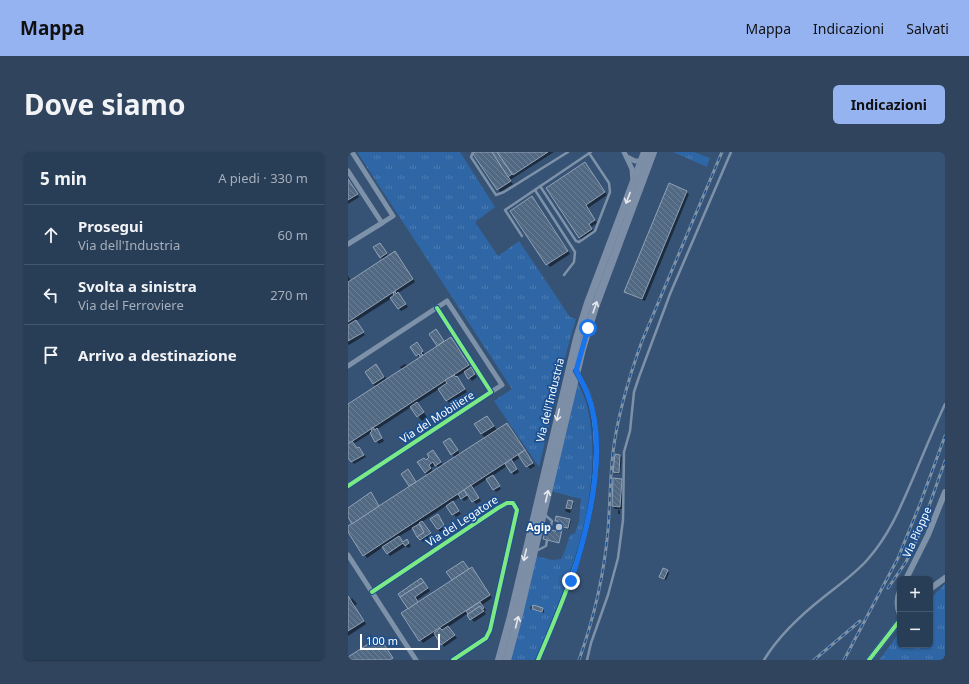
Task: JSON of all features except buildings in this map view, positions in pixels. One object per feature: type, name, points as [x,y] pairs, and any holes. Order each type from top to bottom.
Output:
[{"type":"main road","name":"Via dell'Industria","points":[[499,660],[511,616],[577,338],[591,296],[644,156],[653,152]]},
{"type":"main road","name":"Via dell'Industria","points":[[507,660],[576,371],[644,156]]},
{"type":"street","points":[[348,244],[393,216],[352,152]]},
{"type":"street","points":[[624,153],[632,160],[644,156]]},
{"type":"street","points":[[624,153],[632,169],[633,184]]},
{"type":"street","points":[[348,171],[382,223]]},
{"type":"street","name":"Via del Mobiliere","points":[[348,486],[502,385],[447,301],[437,308],[491,392]]},
{"type":"street","points":[[348,366],[437,308]]},
{"type":"street","points":[[538,660],[563,601],[578,559],[591,510],[596,463],[595,427],[587,393],[576,371]]},
{"type":"street","name":"Via Pioppe","points":[[908,576],[928,535],[945,492]]},
{"type":"street","name":"Via del Legatore","points":[[372,592],[498,508],[507,503],[513,503],[517,510],[516,516],[490,630],[486,638],[453,660]]},
{"type":"street","points":[[348,555],[416,660]]},
{"type":"street","points":[[933,587],[945,578]]},
{"type":"street","points":[[870,660],[897,624]]},
{"type":"lane","points":[[473,152],[471,157],[493,192],[496,195],[499,195],[568,152]]},
{"type":"lane","points":[[587,660],[610,589],[618,558],[623,520],[624,452],[630,431],[634,392],[638,377],[670,294],[731,152]]},
{"type":"lane","points":[[522,236],[504,210],[535,190],[540,186],[590,153],[609,183],[610,192],[595,231],[579,242],[576,241],[540,186]]},
{"type":"lane","points":[[535,190],[575,252],[574,262],[564,275]]},
{"type":"lane","points":[[764,660],[777,642],[794,624],[814,605],[859,568],[884,539],[903,500],[945,404]]},
{"type":"lane","points":[[543,513],[552,521],[550,530]]},
{"type":"lane","points":[[533,553],[546,546],[547,540]]},
{"type":"green space","points":[[357,152],[460,152],[495,207],[475,222],[498,256],[519,241],[570,317],[576,319],[567,350],[539,467],[494,401],[512,389]]},
{"type":"green space","points":[[673,152],[694,152],[710,158],[707,167]]},
{"type":"green space","points":[[577,382],[584,396],[588,410],[592,453],[592,476],[580,543],[556,613],[536,660],[510,660],[536,556],[552,560],[561,559],[570,535],[575,533],[579,521],[581,499],[551,491]]},
{"type":"green space","points":[[945,584],[945,660],[879,660],[897,636],[897,648],[933,648],[933,596]]},
{"type":"railway","points":[[579,660],[594,612],[604,563],[608,530],[613,452],[624,395],[642,341],[722,152]]},
{"type":"railway","points":[[844,660],[898,558],[945,436]]},
{"type":"railway","points":[[888,588],[906,562],[917,540],[945,461]]},
{"type":"railway","points":[[814,660],[860,621]]},
{"type":"cycle path","points":[[348,486],[491,392],[437,308]]},
{"type":"cycle path","points":[[538,660],[578,559],[591,507],[596,453],[595,430],[590,400],[576,371]]},
{"type":"cycle path","points":[[372,592],[498,508],[507,503],[513,503],[517,510],[490,630],[486,638],[453,660]]},
{"type":"cycle path","points":[[869,660],[897,624]]},
{"type":"place","name":"Agip","points":[[559,527]]},
{"type":"route","points":[[571,581],[591,510],[596,463],[595,427],[592,409],[587,393],[576,371],[588,328]]}]
